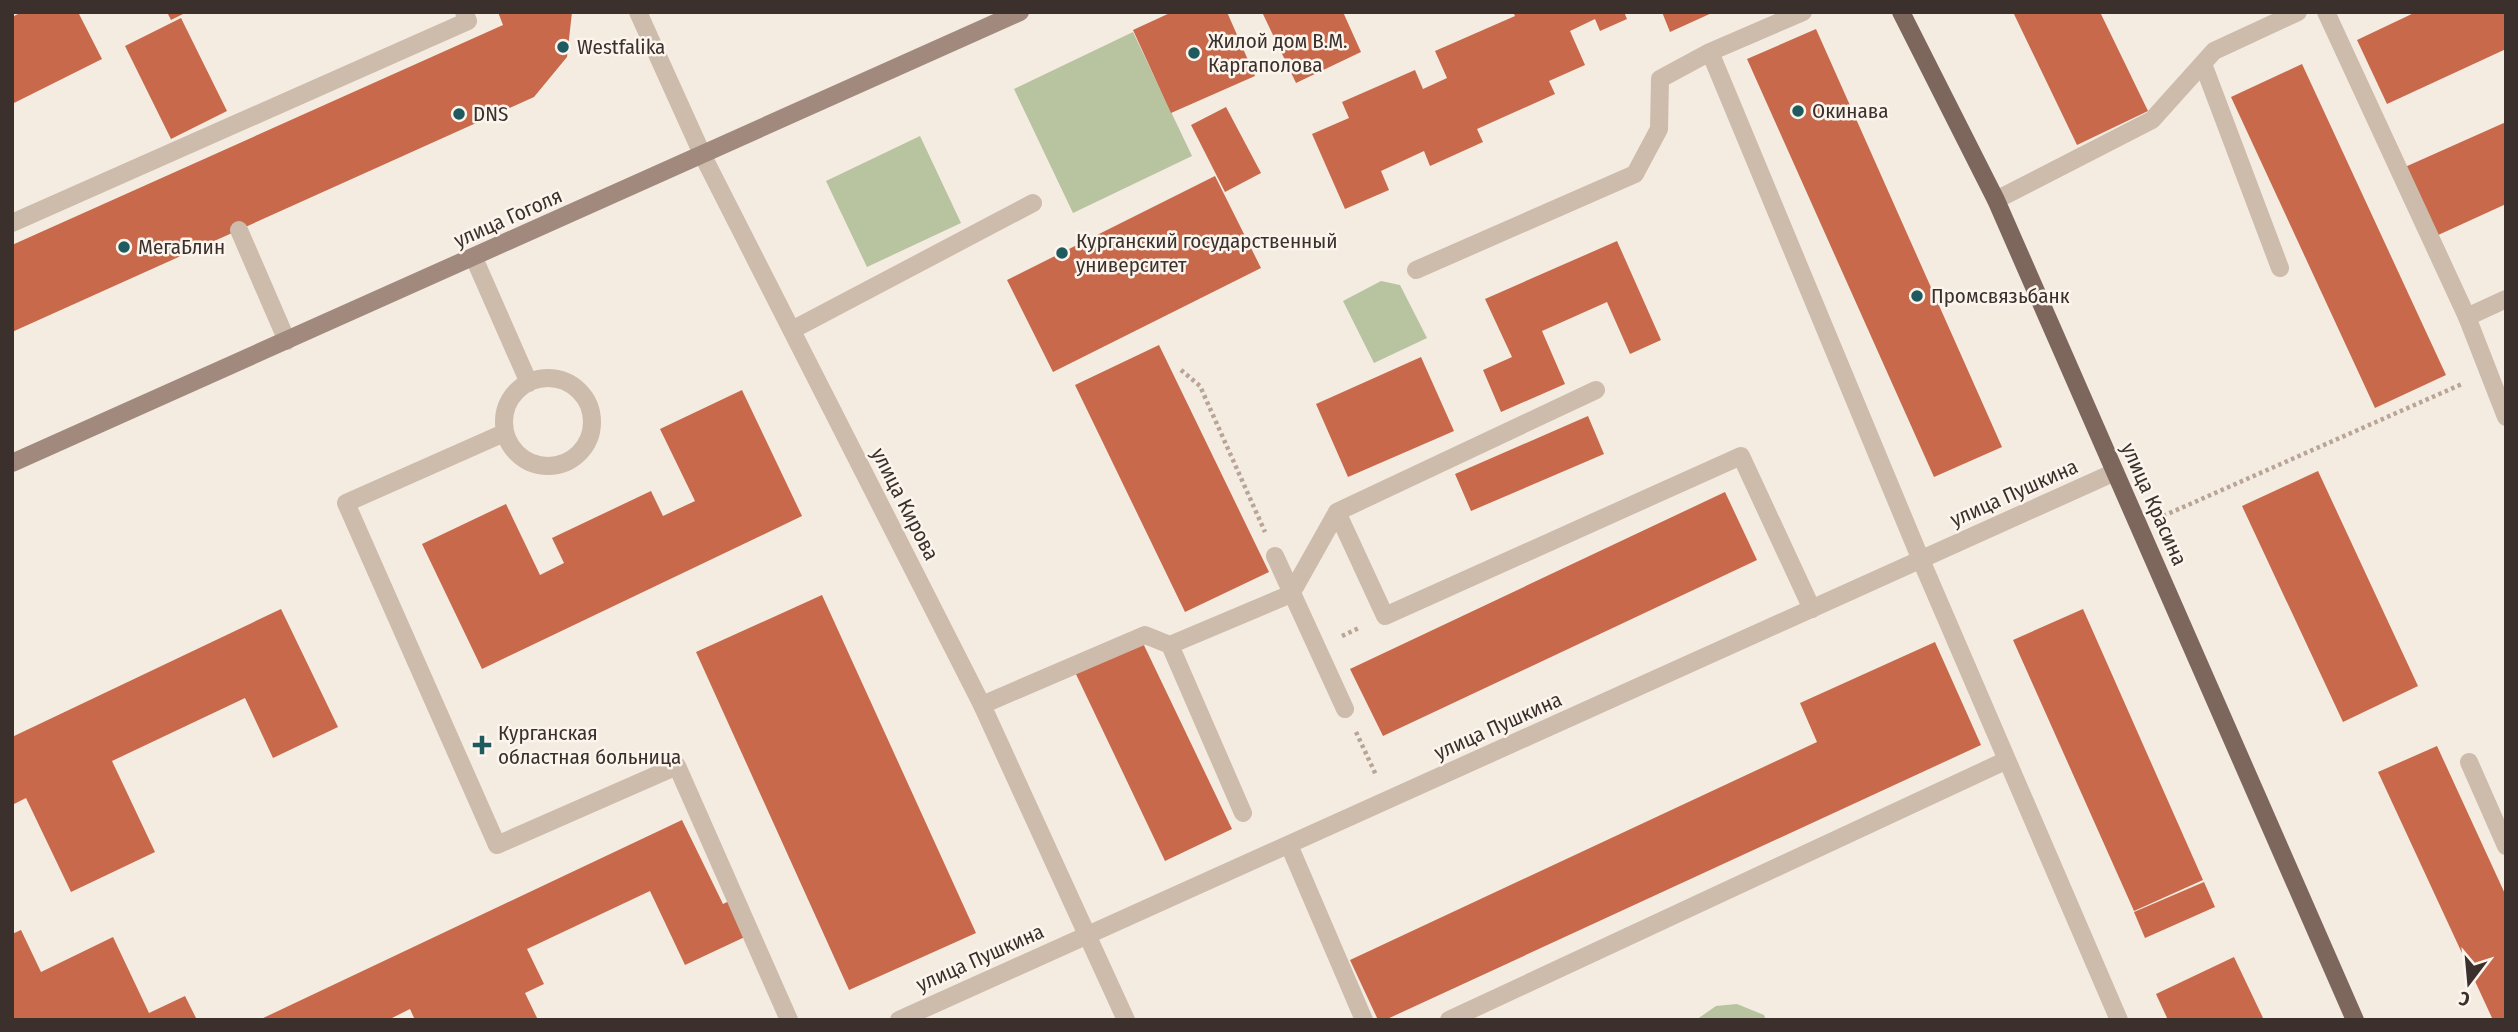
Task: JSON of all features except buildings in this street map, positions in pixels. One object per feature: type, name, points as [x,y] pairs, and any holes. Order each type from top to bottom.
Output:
[{"type":"main road","name":"улица Гоголя","points":[[12,463],[1020,12]]},
{"type":"main road","name":"улица Красина","points":[[1901,12],[1996,200],[2355,1020]]},
{"type":"street","points":[[12,223],[203,150],[468,21],[464,12]]},
{"type":"street","name":"улица Кирова","points":[[638,12],[703,156],[982,705],[1126,1020]]},
{"type":"street","points":[[1416,270],[1635,174],[1659,129],[1660,79],[1710,52],[1803,12]]},
{"type":"street","points":[[1996,200],[2152,120],[2214,51],[2298,12]]},
{"type":"street","points":[[2326,12],[2467,317],[2506,417]]},
{"type":"street","points":[[1710,52],[1921,560],[2119,1020]]},
{"type":"street","points":[[2203,64],[2280,268]]},
{"type":"street","points":[[792,331],[1033,203]]},
{"type":"street","points":[[239,230],[287,341]]},
{"type":"street","points":[[474,258],[529,383]]},
{"type":"street","points":[[2467,317],[2506,299]]},
{"type":"street","points":[[537,379],[560,380],[580,391],[591,412],[591,435],[579,454],[559,466],[536,465],[516,453],[505,433],[505,410],[517,390],[537,379]]},
{"type":"street","points":[[982,705],[1145,635],[1170,645],[1291,594],[1337,512],[1596,390]]},
{"type":"street","points":[[505,433],[346,503],[497,845],[677,766],[789,1020]]},
{"type":"street","points":[[1337,512],[1385,616],[1741,456],[1812,609]]},
{"type":"street","name":"улица Пушкина","points":[[899,1020],[2115,472]]},
{"type":"street","points":[[1275,556],[1345,709]]},
{"type":"street","points":[[1170,645],[1243,813]]},
{"type":"street","points":[[1450,1020],[2007,760]]},
{"type":"street","points":[[2469,762],[2506,846]]},
{"type":"street","points":[[1289,845],[1364,1020]]},
{"type":"path","points":[[1181,370],[1200,386],[1275,556]]},
{"type":"path","points":[[2140,526],[2489,373]]},
{"type":"path","points":[[1316,649],[1385,616]]},
{"type":"path","points":[[1345,709],[1388,801]]},
{"type":"green space","points":[[1133,32],[1192,156],[1073,213],[1014,89]]},
{"type":"green space","points":[[920,136],[961,223],[867,267],[826,181]]},
{"type":"green space","points":[[1381,281],[1400,285],[1427,338],[1374,363],[1343,301]]},
{"type":"green space","points":[[1737,1004],[1764,1015],[1766,1020],[1696,1020],[1716,1006]]},
{"type":"place","name":"Westfalika","points":[[563,47]]},
{"type":"place","name":"Жилой дом В.М. Каргаполова","points":[[1194,53]]},
{"type":"place","name":"Окинава","points":[[1798,111]]},
{"type":"place","name":"DNS","points":[[459,114]]},
{"type":"place","name":"МегаБлин","points":[[124,247]]},
{"type":"place","name":"Курганский государственный университет","points":[[1062,253]]},
{"type":"place","name":"Промсвязьбанк","points":[[1917,296]]},
{"type":"place","name":"Курганская областная больница","points":[[482,745]]}]
